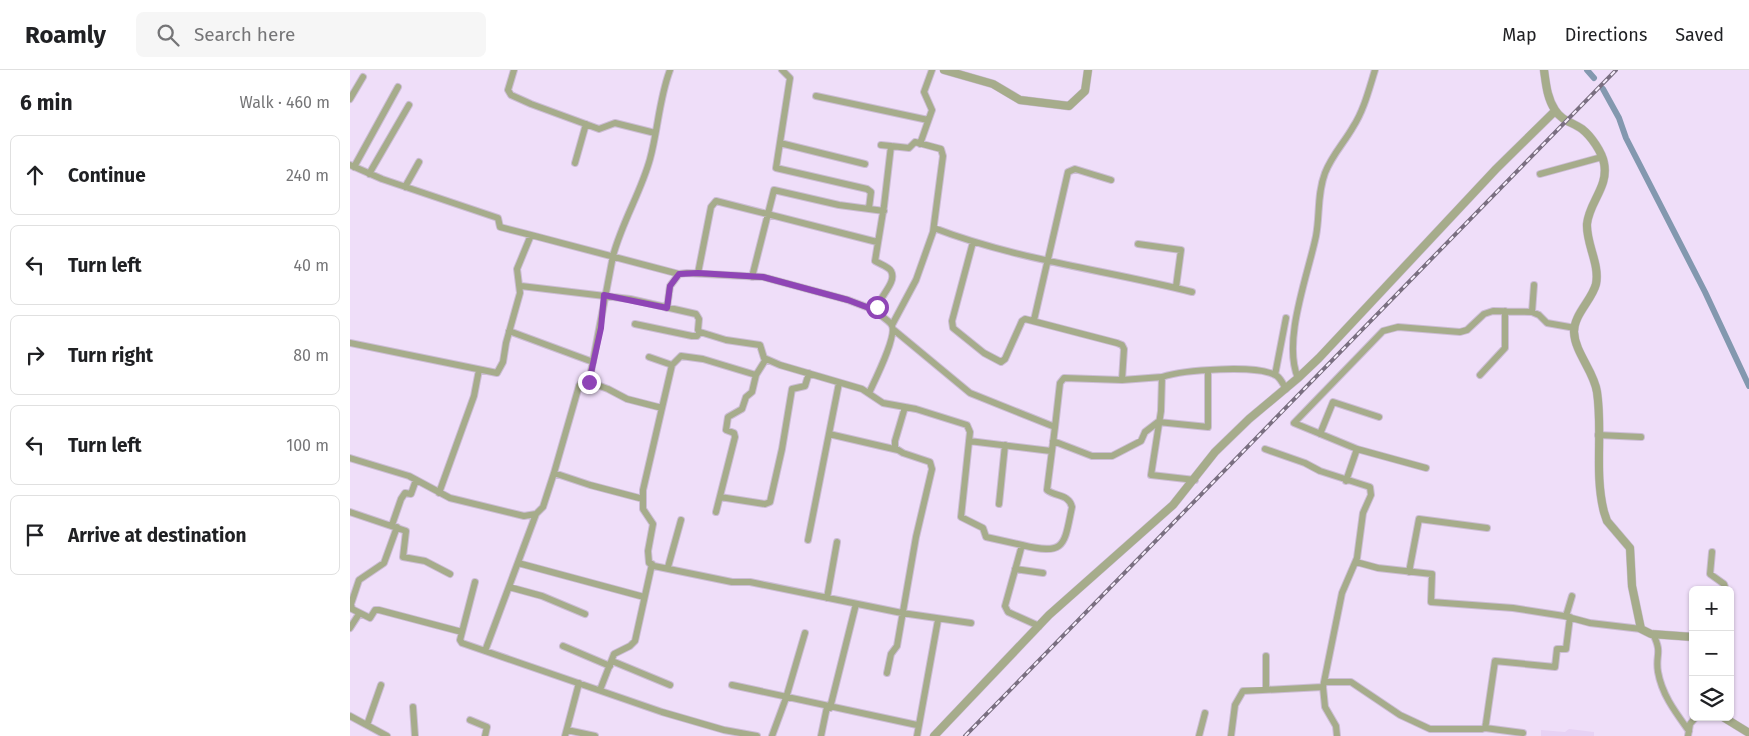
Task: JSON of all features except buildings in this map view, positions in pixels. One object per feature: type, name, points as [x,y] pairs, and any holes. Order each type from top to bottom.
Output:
[{"type":"street","points":[[514,70],[508,90],[511,95],[553,113],[603,129],[608,124],[615,123],[655,133]]},
{"type":"street","points":[[589,382],[601,328],[604,295],[613,256],[618,237],[650,159],[662,90],[670,70]]},
{"type":"street","points":[[782,70],[790,78],[776,168],[867,189],[871,192],[869,208]]},
{"type":"street","points":[[920,144],[932,106],[924,92],[932,70]]},
{"type":"street","points":[[946,70],[993,84],[1020,100],[1069,106],[1084,91],[1088,70]]},
{"type":"street","points":[[1298,378],[1293,363],[1296,323],[1316,234],[1318,197],[1334,152],[1353,127],[1366,100],[1375,70]]},
{"type":"street","points":[[1544,70],[1548,97],[1555,110],[1566,122],[1581,128],[1588,135],[1602,157],[1606,176],[1587,223],[1596,282],[1575,328],[1580,353],[1596,389],[1602,504],[1608,521],[1630,548],[1632,586],[1641,630]]},
{"type":"street","points":[[350,99],[363,77]]},
{"type":"street","points":[[398,87],[352,166],[405,187],[498,218],[500,227],[505,230],[531,235],[679,274],[698,273],[763,277],[829,295],[877,311],[893,328],[970,393],[1055,427]]},
{"type":"street","points":[[816,96],[928,120]]},
{"type":"street","points":[[369,174],[409,105]]},
{"type":"street","points":[[934,736],[1039,626],[1173,505],[1195,480],[1215,452],[1249,419],[1298,378],[1496,169],[1555,110]]},
{"type":"street","points":[[575,163],[586,124]]},
{"type":"street","points":[[780,143],[866,164]]},
{"type":"street","points":[[869,393],[892,340],[893,328],[916,280],[934,228],[943,152],[941,149],[913,143],[909,148],[881,145]]},
{"type":"street","points":[[877,311],[879,302],[891,282],[893,274],[875,261],[884,211],[891,146]]},
{"type":"street","points":[[1540,174],[1602,157]]},
{"type":"street","points":[[405,187],[419,162]]},
{"type":"street","points":[[1034,320],[1068,172],[1075,169],[1112,180]]},
{"type":"street","points":[[752,277],[774,190],[839,205],[884,211]]},
{"type":"street","points":[[698,273],[710,206],[716,201],[877,242]]},
{"type":"street","points":[[934,228],[973,242],[1048,262],[1129,276],[1192,292]]},
{"type":"street","points":[[350,352],[351,344],[493,374],[499,371],[521,286],[517,269],[531,235]]},
{"type":"street","points":[[973,242],[952,321],[953,328],[984,353],[1002,362],[1022,321],[1025,319],[1122,345],[1124,355],[1122,380]]},
{"type":"street","points":[[1138,244],[1181,250],[1176,288]]},
{"type":"street","points":[[667,308],[670,286],[679,274]]},
{"type":"street","points":[[1532,312],[1534,285]]},
{"type":"street","points":[[521,286],[604,295],[696,314],[699,319],[698,330],[700,332]]},
{"type":"street","points":[[1426,468],[1358,449],[1295,424],[1294,421],[1383,332],[1398,327],[1460,332],[1467,330],[1489,312],[1505,311],[1532,312],[1539,315],[1547,323],[1575,328]]},
{"type":"street","points":[[1480,375],[1505,348],[1505,311]]},
{"type":"street","points":[[1275,375],[1286,318]]},
{"type":"street","points":[[635,324],[692,336],[700,332],[726,340],[760,345],[766,360]]},
{"type":"street","points":[[509,331],[593,362]]},
{"type":"street","points":[[756,375],[686,356],[681,356],[672,364],[644,483],[645,514],[650,517],[654,524],[647,558],[652,564],[732,582],[750,582],[938,620],[971,623]]},
{"type":"street","points":[[649,357],[672,364]]},
{"type":"street","points":[[766,360],[862,389],[883,403],[905,407],[967,425],[970,432],[961,517],[983,528],[986,537],[1037,549],[1053,549],[1062,545],[1065,540],[1072,506],[1067,497],[1048,490],[1062,380],[1122,380],[1162,377],[1173,373],[1248,370],[1275,375],[1286,389]]},
{"type":"street","points":[[716,512],[735,437],[734,433],[726,430],[728,417],[742,409],[746,397],[752,392],[756,375],[766,360]]},
{"type":"street","points":[[439,493],[474,396],[479,370]]},
{"type":"street","points":[[1053,441],[1092,456],[1112,456],[1141,441],[1145,432],[1158,422],[1208,427],[1208,371]]},
{"type":"street","points":[[720,497],[765,504],[770,502],[792,389],[806,386],[809,373]]},
{"type":"street","points":[[1162,377],[1161,411],[1151,475],[1195,480]]},
{"type":"street","points":[[485,651],[536,514],[543,507],[579,386],[582,382],[589,382],[608,388],[628,399],[662,408]]},
{"type":"street","points":[[808,540],[839,382]]},
{"type":"street","points":[[1320,434],[1333,402],[1379,418]]},
{"type":"street","points":[[899,451],[894,445],[905,407]]},
{"type":"street","points":[[829,434],[899,451],[930,462],[932,469],[897,646],[891,654],[887,673]]},
{"type":"street","points":[[1598,435],[1641,437]]},
{"type":"street","points":[[969,441],[1052,451]]},
{"type":"street","points":[[999,504],[1005,445]]},
{"type":"street","points":[[1266,449],[1346,480],[1366,484],[1370,487],[1370,493],[1363,514],[1356,562],[1342,593],[1323,685],[1325,707],[1336,726],[1337,736]]},
{"type":"street","points":[[1346,480],[1358,449]]},
{"type":"street","points":[[350,458],[416,480],[450,498],[524,516],[536,514]]},
{"type":"street","points":[[554,473],[590,485],[643,498]]},
{"type":"street","points":[[416,480],[411,494],[405,494],[401,499],[384,564],[358,581],[351,604],[352,609],[368,618],[375,610],[378,610],[462,632]]},
{"type":"street","points":[[350,512],[407,532],[403,557],[426,561],[450,574]]},
{"type":"street","points":[[1409,572],[1419,519],[1487,528]]},
{"type":"street","points":[[668,567],[681,520]]},
{"type":"street","points":[[827,598],[837,542]]},
{"type":"street","points":[[1022,545],[1006,609],[1039,626]]},
{"type":"street","points":[[1712,552],[1710,574],[1725,586]]},
{"type":"street","points":[[1356,562],[1409,572],[1432,574],[1431,602],[1513,608],[1568,617],[1590,623],[1641,630],[1653,634],[1689,637]]},
{"type":"street","points":[[518,563],[644,597]]},
{"type":"street","points":[[600,690],[616,652],[630,646],[635,641],[652,564]]},
{"type":"street","points":[[1015,569],[1043,573]]},
{"type":"street","points":[[476,582],[460,642],[662,712],[724,730],[757,736]]},
{"type":"street","points":[[509,586],[585,614]]},
{"type":"street","points":[[1485,728],[1495,661],[1555,667],[1557,649],[1566,650],[1568,617],[1572,596]]},
{"type":"street","points":[[821,736],[856,604]]},
{"type":"street","points":[[350,628],[359,614]]},
{"type":"street","points":[[917,736],[917,725],[938,620]]},
{"type":"street","points":[[772,736],[786,698],[805,633]]},
{"type":"street","points":[[1653,634],[1660,648],[1658,670],[1666,696],[1689,734]]},
{"type":"street","points":[[563,646],[670,685]]},
{"type":"street","points":[[1266,656],[1266,689]]},
{"type":"street","points":[[1231,736],[1235,705],[1240,694],[1247,690],[1351,682],[1407,719],[1430,729],[1448,733],[1485,728],[1523,733]]},
{"type":"street","points":[[579,683],[566,733],[595,736]]},
{"type":"street","points":[[367,725],[381,685]]},
{"type":"street","points":[[732,685],[917,725]]},
{"type":"street","points":[[413,708],[415,736]]},
{"type":"street","points":[[1199,736],[1205,713]]},
{"type":"street","points":[[350,716],[387,736]]},
{"type":"street","points":[[470,720],[487,727],[485,736]]},
{"type":"street","points":[[1689,734],[1691,721]]},
{"type":"street","points":[[1730,721],[1749,733]]},
{"type":"shaded area","points":[[1569,729],[1594,732],[1594,736],[1541,736],[1541,730],[1565,732]]},
{"type":"waterway","points":[[1587,70],[1594,78]]},
{"type":"waterway","points":[[1603,89],[1705,292],[1749,386]]},
{"type":"railway","points":[[965,736],[1616,70]]},
{"type":"route","points":[[589,382],[601,328],[604,295],[667,308],[670,286],[679,274],[687,272],[763,277],[848,300],[877,311],[877,307]]}]
